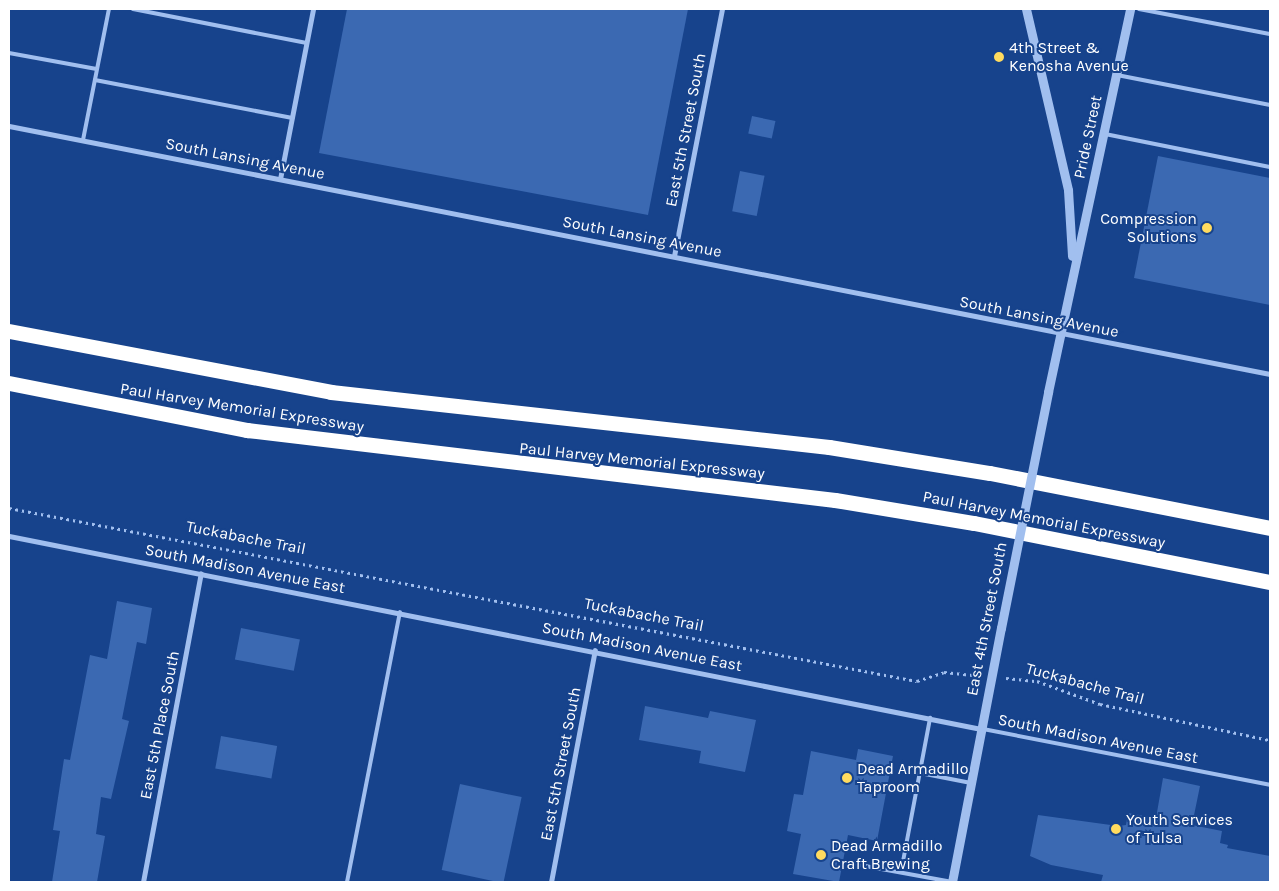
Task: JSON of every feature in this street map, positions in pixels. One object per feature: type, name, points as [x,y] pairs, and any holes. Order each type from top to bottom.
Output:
[{"type":"highway","name":"Paul Harvey Memorial Expressway","points":[[9,330],[331,392],[829,447],[990,473],[1270,528]]},
{"type":"highway","name":"Paul Harvey Memorial Expressway","points":[[9,383],[266,433],[835,500],[974,522],[1270,582]]},
{"type":"street","points":[[280,179],[314,9]]},
{"type":"street","name":"East 5th Street South","points":[[674,256],[722,9]]},
{"type":"street","name":"Pride Street","points":[[1026,9],[1068,190],[1072,271]]},
{"type":"street","name":"Pride Street","points":[[1061,334],[1072,271],[1105,134],[1130,9]]},
{"type":"street","name":"South Lansing Avenue","points":[[9,126],[1270,374]]},
{"type":"street","name":"East 4th Street South","points":[[952,882],[991,676],[1061,334]]},
{"type":"street","name":"South Madison Avenue East","points":[[9,536],[595,650],[981,729]]},
{"type":"street","name":"East 5th Place South","points":[[143,882],[201,573]]},
{"type":"street","name":"East 5th Street South","points":[[551,882],[595,650]]},
{"type":"lane","points":[[83,140],[109,9]]},
{"type":"lane","points":[[133,9],[307,43]]},
{"type":"lane","points":[[1139,9],[1270,34]]},
{"type":"lane","points":[[9,53],[97,69]]},
{"type":"lane","points":[[1117,75],[1270,104]]},
{"type":"lane","points":[[95,80],[292,118]]},
{"type":"lane","points":[[1105,134],[1270,167]]},
{"type":"lane","points":[[348,882],[400,612]]},
{"type":"lane","points":[[901,872],[930,718]]},
{"type":"lane","name":"South Madison Avenue East","points":[[981,729],[1270,785]]},
{"type":"lane","points":[[920,773],[971,783]]},
{"type":"lane","points":[[854,864],[952,882]]},
{"type":"path","name":"Tuckabache Trail","points":[[9,508],[917,681],[944,672],[1037,681],[1100,704],[1270,740]]},
{"type":"building","points":[[347,9],[688,9],[648,215],[319,153]]},
{"type":"building","points":[[752,116],[775,121],[772,139],[748,134]]},
{"type":"building","name":"Compression Solutions","points":[[1158,156],[1270,178],[1270,305],[1134,278]]},
{"type":"building","points":[[740,171],[765,176],[757,216],[732,211]]},
{"type":"building","points":[[117,601],[152,608],[146,644],[137,642],[122,719],[129,721],[111,799],[101,797],[96,834],[105,836],[97,882],[52,882],[60,831],[53,830],[64,759],[70,760],[90,655],[107,659]]},
{"type":"building","points":[[241,628],[300,639],[294,671],[235,659]]},
{"type":"building","points":[[645,706],[708,718],[710,711],[756,720],[745,772],[699,763],[701,751],[639,740]]},
{"type":"building","points":[[221,736],[277,746],[271,778],[215,768]]},
{"type":"building","points":[[858,749],[893,756],[877,841],[848,835],[839,882],[793,874],[801,834],[787,831],[794,794],[803,795],[811,751],[856,760]]},
{"type":"building","name":"Youth Services of Tulsa","points":[[1163,778],[1200,786],[1192,825],[1222,831],[1220,843],[1228,845],[1227,848],[1270,856],[1270,882],[1101,882],[1103,875],[1051,865],[1030,856],[1038,815],[1118,826],[1126,825],[1128,813],[1156,818]]},
{"type":"building","points":[[460,784],[522,797],[504,882],[442,870]]},
{"type":"place","name":"4th Street & Kenosha Avenue","points":[[999,57]]},
{"type":"place","name":"Compression Solutions","points":[[1207,228]]},
{"type":"place","name":"Dead Armadillo Taproom","points":[[847,778]]},
{"type":"place","name":"Youth Services of Tulsa","points":[[1116,829]]},
{"type":"place","name":"Dead Armadillo Craft Brewing","points":[[821,855]]}]
